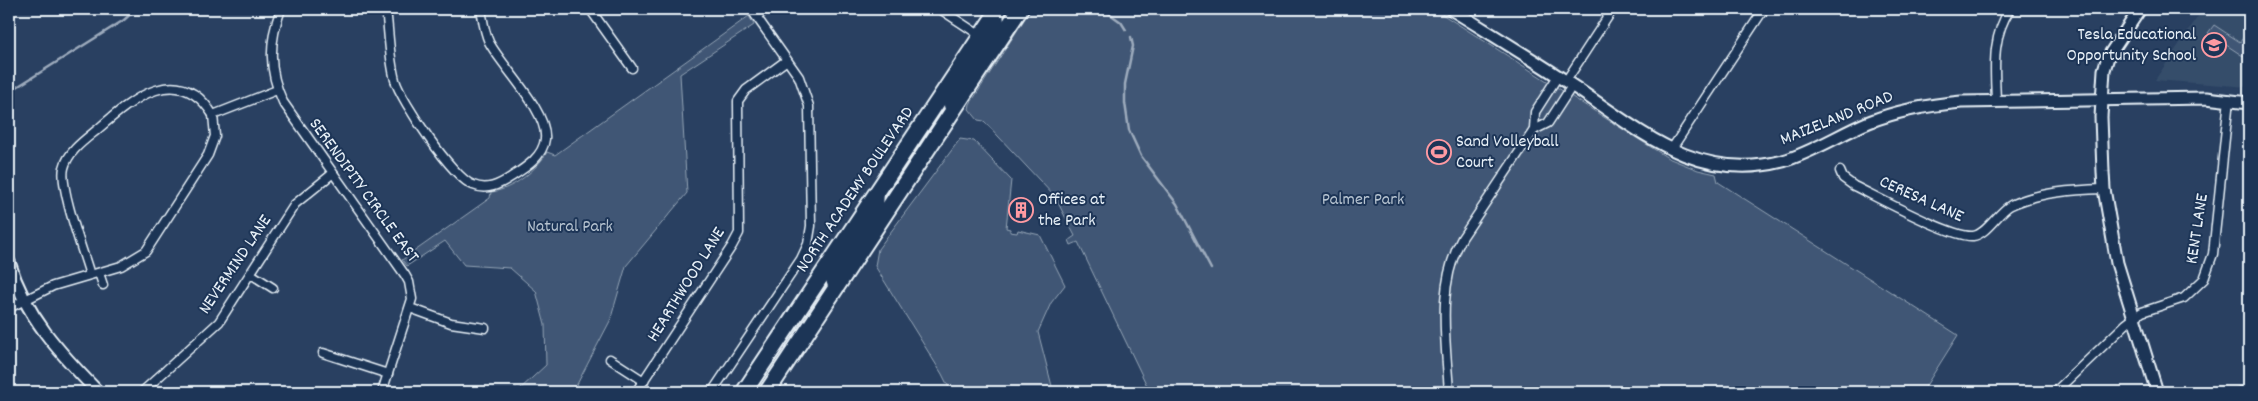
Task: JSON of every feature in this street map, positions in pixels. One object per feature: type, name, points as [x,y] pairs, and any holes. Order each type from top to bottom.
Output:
[{"type":"highway","name":"NORTH ACADEMY BOULEVARD","points":[[767,392],[1020,9]]},
{"type":"highway","name":"NORTH ACADEMY BOULEVARD","points":[[744,392],[998,10]]},
{"type":"main road","name":"MAIZELAND ROAD","points":[[1452,9],[1565,81],[1615,116],[1671,150],[1694,159],[1721,165],[1770,164],[1795,157],[1869,122],[1901,111],[1942,104],[1996,101],[2102,100],[2229,100],[2249,103]]},
{"type":"main road","points":[[2140,9],[2108,57],[2104,70],[2102,100],[2104,189],[2117,263],[2157,392]]},
{"type":"main road","points":[[952,111],[950,105],[952,96],[993,33],[998,22],[998,10]]},
{"type":"main road","points":[[835,289],[831,276],[877,207],[878,191]]},
{"type":"main road","points":[[9,262],[23,300],[49,339],[98,392]]},
{"type":"street","name":"SERENDIPITY CIRCLE EAST","points":[[281,9],[274,30],[271,51],[273,76],[288,112],[405,275],[412,290],[410,308],[382,392]]},
{"type":"street","points":[[386,9],[393,68],[398,88],[403,98],[454,171],[468,183],[482,188],[492,187],[518,173],[532,162],[542,148],[545,139],[540,114],[489,42],[481,9]]},
{"type":"street","points":[[590,9],[632,68]]},
{"type":"street","points":[[712,392],[801,259],[810,234],[809,106],[804,87],[750,9]]},
{"type":"street","points":[[756,16],[767,9]]},
{"type":"street","points":[[940,9],[981,36]]},
{"type":"street","points":[[1534,130],[1535,112],[1565,81],[1614,9]]},
{"type":"street","points":[[1671,150],[1764,9]]},
{"type":"street","points":[[1996,101],[1995,46],[2001,25],[2010,9]]},
{"type":"street","name":"HEARTHWOOD LANE","points":[[636,392],[732,246],[739,232],[738,101],[746,90],[787,60]]},
{"type":"street","points":[[1449,392],[1444,306],[1446,279],[1452,260],[1462,238],[1534,130],[1548,123],[1565,81]]},
{"type":"street","points":[[9,308],[53,286],[99,273],[130,262],[151,244],[212,146],[215,136],[213,115],[195,94],[179,89],[160,89],[141,95],[129,103],[72,153],[64,168],[64,186],[90,275]]},
{"type":"street","points":[[213,115],[278,90]]},
{"type":"street","name":"KENT LANE","points":[[2054,392],[2133,319],[2142,312],[2184,298],[2199,286],[2208,272],[2213,254],[2229,100]]},
{"type":"street","name":"CERESA LANE","points":[[1840,171],[1843,178],[1854,186],[1941,228],[1971,236],[1980,234],[2003,211],[2022,201],[2060,192],[2104,189]]},
{"type":"street","name":"NEVERMIND LANE","points":[[142,392],[219,322],[295,204],[332,174]]},
{"type":"street","points":[[99,273],[103,285]]},
{"type":"street","points":[[251,274],[273,288]]},
{"type":"street","points":[[410,308],[451,323],[485,328]]},
{"type":"street","points":[[323,353],[388,374]]},
{"type":"street","points":[[610,359],[644,381]]},
{"type":"street","points":[[2239,392],[2249,392]]},
{"type":"shaded area","name":"Tesla Educational Opportunity School","points":[[2203,9],[2249,9],[2249,87],[2155,80]]},
{"type":"green space","name":"Palmer Park","points":[[1031,9],[1434,9],[1668,158],[1698,170],[1716,174],[1718,182],[1958,335],[1922,392],[1150,392],[1078,242],[1071,245],[1069,240],[1075,236],[1055,197],[984,121],[978,120],[969,109],[970,104]]},
{"type":"green space","name":"Natural Park","points":[[749,16],[754,25],[680,74],[687,193],[626,266],[610,321],[574,390],[565,392],[505,392],[520,389],[546,365],[545,325],[536,291],[510,268],[464,265],[445,241],[407,266],[402,260],[490,198],[491,192],[507,187],[523,178],[537,166],[547,152],[555,155]]},
{"type":"green space","points":[[2214,25],[2240,42],[2245,35],[2249,38],[2249,60],[2208,33]]},
{"type":"green space","points":[[960,139],[974,141],[1011,180],[1006,228],[1010,229],[1010,232],[1017,233],[1018,230],[1040,235],[1065,285],[1051,303],[1038,332],[1053,390],[1059,392],[951,392],[942,374],[875,266],[878,249]]},
{"type":"waterway","points":[[9,92],[124,20],[136,9]]},
{"type":"waterway","points":[[1103,9],[1121,22],[1126,30]]},
{"type":"waterway","points":[[1131,37],[1133,46],[1125,84],[1125,103],[1129,130],[1141,156],[1177,204],[1211,269]]},
{"type":"place","name":"Tesla Educational Opportunity School","points":[[2214,45]]},
{"type":"place","name":"Sand Volleyball Court","points":[[1439,152]]},
{"type":"place","name":"Offices at the Park","points":[[1021,210]]}]
